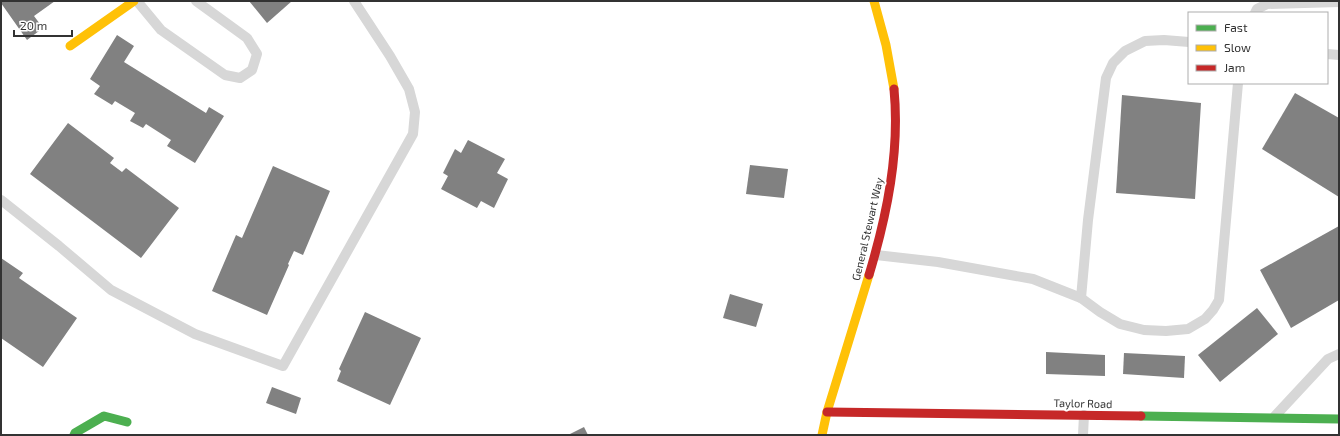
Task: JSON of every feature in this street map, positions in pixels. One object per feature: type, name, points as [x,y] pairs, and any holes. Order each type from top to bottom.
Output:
[{"type":"street","points":[[70,46],[134,1]]},
{"type":"street","name":"General Stewart Way","points":[[822,435],[876,254],[892,179],[896,120],[894,92],[882,24],[874,1]]},
{"type":"street","name":"Taylor Road","points":[[828,412],[1339,419]]},
{"type":"street","points":[[74,435],[104,416],[128,422]]},
{"type":"lane","points":[[137,1],[161,30],[225,76],[240,78],[252,70],[257,54],[247,38],[196,1]]},
{"type":"lane","points":[[1,200],[59,246],[110,290],[195,334],[283,366],[413,134],[415,112],[408,89],[390,56],[354,1]]},
{"type":"lane","points":[[1256,12],[1257,9],[1267,4],[1339,2]]},
{"type":"lane","points":[[1081,298],[1088,220],[1106,78],[1112,63],[1125,51],[1144,41],[1164,40],[1188,42]]},
{"type":"lane","points":[[1328,54],[1339,55]]},
{"type":"lane","points":[[876,254],[938,262],[1033,279],[1081,298],[1120,324],[1144,330],[1166,331],[1188,328],[1205,319],[1219,300],[1238,84]]},
{"type":"lane","points":[[1274,418],[1328,359],[1339,354]]},
{"type":"lane","points":[[1083,435],[1084,415]]},
{"type":"building","points":[[1,1],[55,1],[34,16],[43,28],[27,40]]},
{"type":"building","points":[[249,1],[292,1],[267,23]]},
{"type":"building","points":[[117,35],[134,46],[124,62],[206,113],[209,107],[224,116],[195,163],[167,146],[171,140],[146,124],[143,128],[130,121],[135,113],[115,101],[112,105],[94,94],[100,86],[90,79]]},
{"type":"building","points":[[1295,93],[1339,118],[1339,197],[1262,149]]},
{"type":"building","points":[[1122,95],[1201,103],[1195,199],[1116,193]]},
{"type":"building","points":[[68,123],[114,158],[110,163],[122,172],[126,168],[179,208],[141,258],[30,174]]},
{"type":"building","points":[[468,140],[505,159],[497,173],[508,179],[494,208],[481,201],[477,208],[441,189],[448,176],[443,173],[455,149],[461,153]]},
{"type":"building","points":[[750,165],[788,169],[784,198],[746,194]]},
{"type":"building","points":[[273,166],[330,191],[303,255],[294,251],[267,315],[212,291],[236,235],[242,238]]},
{"type":"building","points":[[1339,226],[1339,300],[1291,328],[1260,270]]},
{"type":"building","points":[[1,258],[23,273],[19,278],[77,318],[43,367],[1,338]]},
{"type":"building","points":[[730,294],[763,304],[756,327],[723,318]]},
{"type":"building","points":[[1257,308],[1278,334],[1220,382],[1198,355]]},
{"type":"building","points":[[365,312],[421,338],[390,405],[337,381],[341,371],[339,369]]},
{"type":"building","points":[[1046,352],[1105,355],[1105,376],[1046,374]]},
{"type":"building","points":[[1124,353],[1185,356],[1184,378],[1123,374]]},
{"type":"building","points":[[272,387],[301,398],[296,414],[266,403]]},
{"type":"building","points":[[584,427],[588,435],[568,435]]},
{"type":"traffic: fast","points":[[74,435],[104,416],[127,422]]},
{"type":"traffic: fast","points":[[1141,416],[1339,419]]},
{"type":"traffic: slow","points":[[70,46],[134,1]]},
{"type":"traffic: slow","points":[[874,1],[886,45],[894,89]]},
{"type":"traffic: slow","points":[[822,435],[827,412],[869,275]]},
{"type":"traffic: jam","points":[[869,275],[881,229],[890,183],[895,136],[894,89]]},
{"type":"traffic: jam","points":[[827,412],[1141,416]]}]
